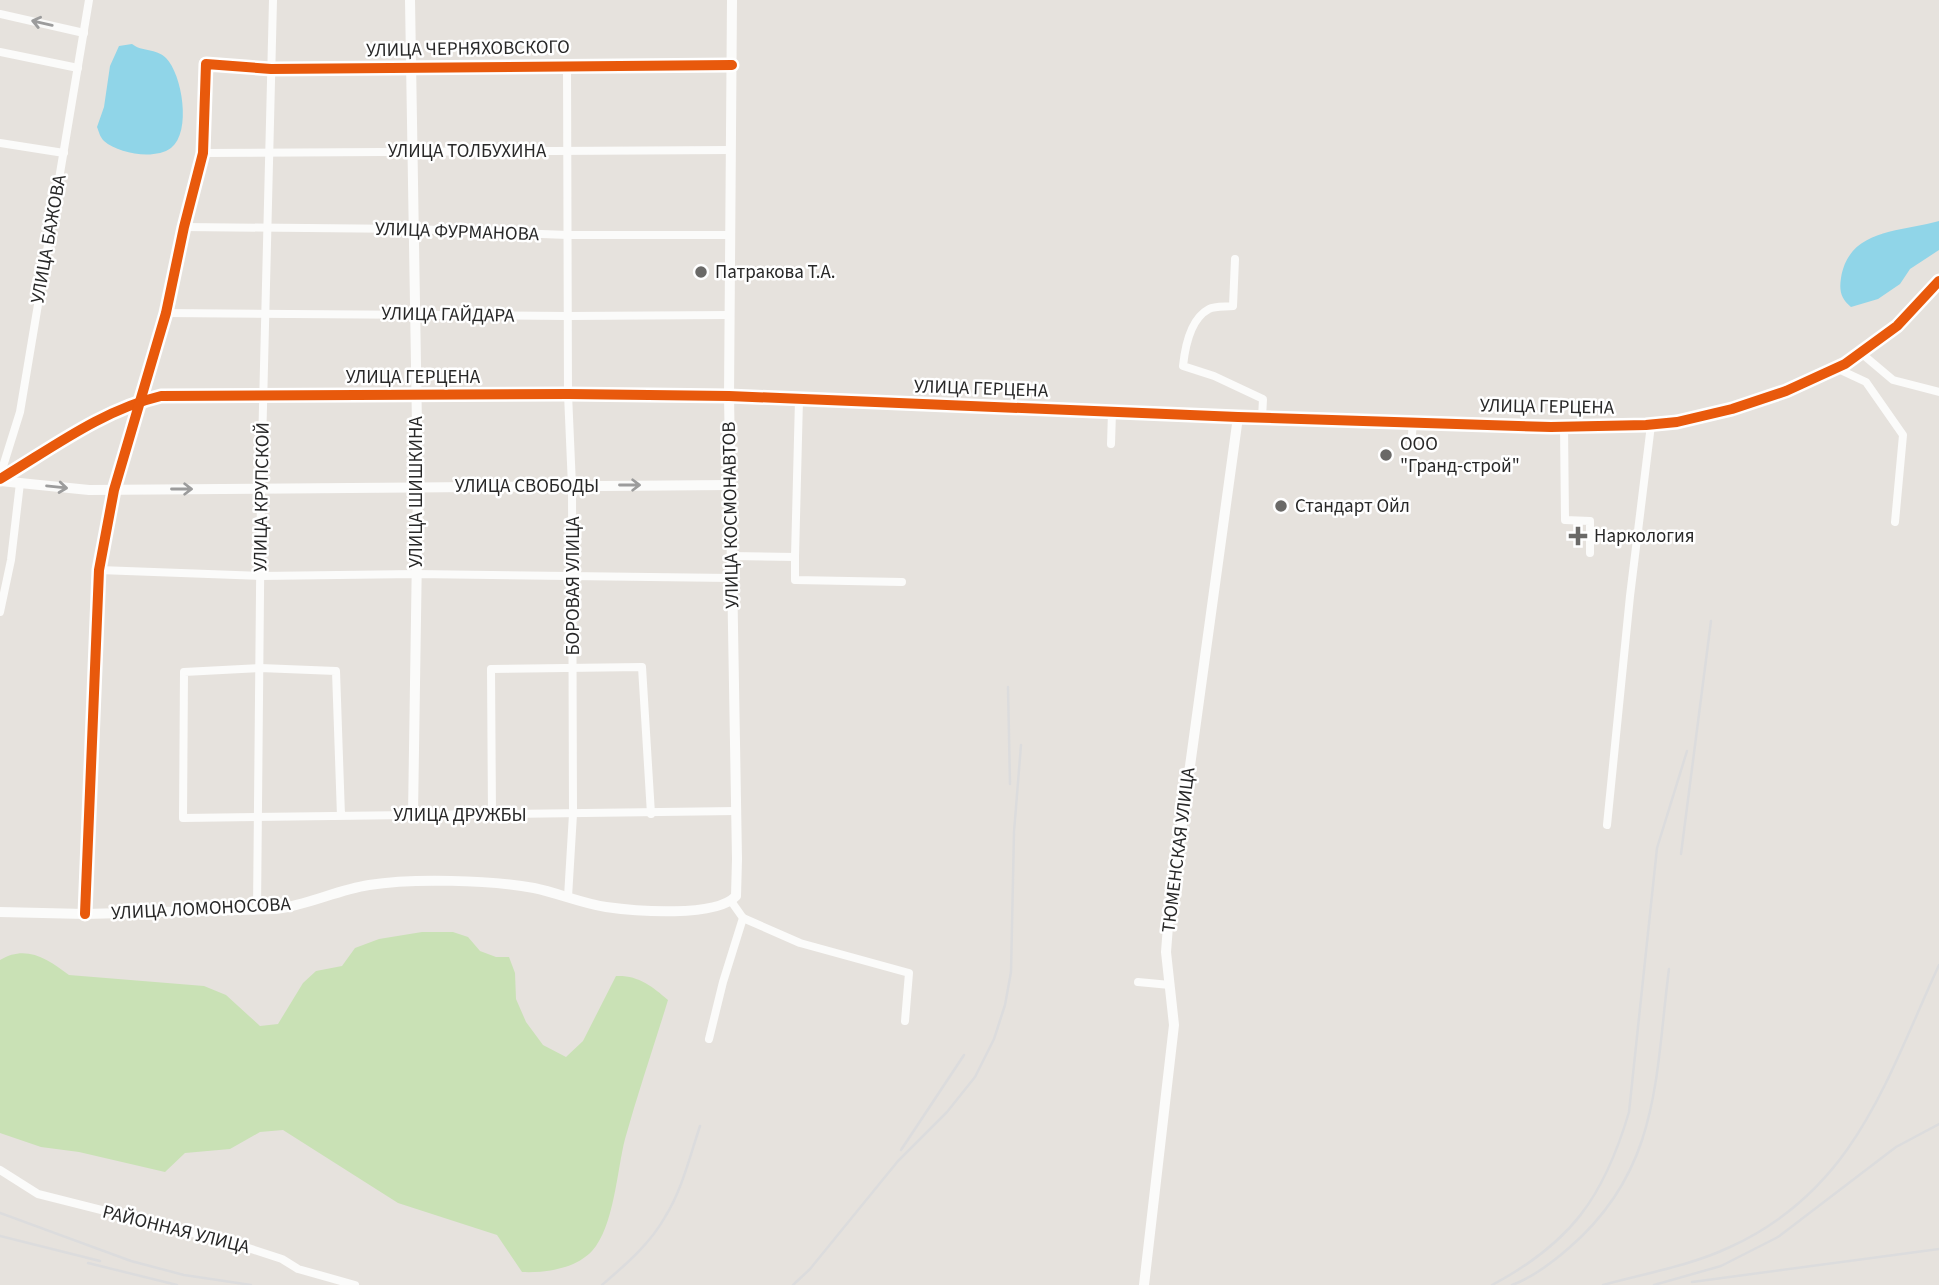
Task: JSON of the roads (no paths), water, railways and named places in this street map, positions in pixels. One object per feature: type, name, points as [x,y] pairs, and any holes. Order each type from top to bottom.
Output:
[{"type":"street","name":"УЛИЦА БАЖОВА","points":[[0,479],[20,412],[89,0]]},
{"type":"street","name":"УЛИЦА КРУПСКОЙ","points":[[257,910],[261,488],[273,0]]},
{"type":"street","name":"УЛИЦА ШИШКИНА","points":[[410,0],[418,487],[414,816]]},
{"type":"street","name":"УЛИЦА КОСМОНАВТОВ","points":[[731,901],[738,889],[729,396],[732,0]]},
{"type":"street","points":[[0,14],[84,33]]},
{"type":"street","points":[[0,52],[78,68]]},
{"type":"street","name":"УЛИЦА ЧЕРНЯХОВСКОГО","points":[[203,153],[206,64],[271,69],[732,65]]},
{"type":"street","name":"БОРОВАЯ УЛИЦА","points":[[567,66],[568,394],[573,575],[573,814],[568,897]]},
{"type":"street","points":[[0,143],[64,153]]},
{"type":"street","name":"УЛИЦА ТОЛБУХИНА","points":[[203,153],[731,150]]},
{"type":"street","points":[[85,914],[99,570],[114,489],[166,313],[203,153]]},
{"type":"street","name":"УЛИЦА ФУРМАНОВА","points":[[184,227],[412,229],[568,235],[730,235]]},
{"type":"street","points":[[1235,259],[1233,306],[1210,308],[1200,317],[1185,344],[1183,366],[1214,376],[1264,399],[1262,418]]},
{"type":"street","name":"УЛИЦА ГЕРЦЕНА","points":[[0,479],[99,418],[140,401],[161,396],[729,396],[1262,418],[1564,426],[1651,425],[1732,409],[1786,391],[1836,368],[1861,354],[1897,326],[1939,281]]},
{"type":"street","name":"УЛИЦА ГАЙДАРА","points":[[166,313],[730,315]]},
{"type":"street","points":[[1861,354],[1893,380],[1939,391]]},
{"type":"street","points":[[1836,368],[1866,382],[1903,435],[1895,522]]},
{"type":"street","points":[[799,399],[795,580],[902,582]]},
{"type":"street","points":[[1111,444],[1112,412]]},
{"type":"street","name":"ТЮМЕНСКАЯ УЛИЦА","points":[[1144,1285],[1174,1025],[1166,952],[1172,892],[1238,417]]},
{"type":"street","points":[[1411,446],[1413,422]]},
{"type":"street","points":[[1607,825],[1630,596],[1651,425]]},
{"type":"street","points":[[1564,426],[1565,520],[1591,521],[1590,553]]},
{"type":"street","name":"УЛИЦА СВОБОДЫ","points":[[0,479],[89,490],[730,485]]},
{"type":"street","points":[[0,612],[11,560],[20,483]]},
{"type":"street","points":[[731,556],[795,557]]},
{"type":"street","points":[[99,570],[260,576],[416,574],[732,578]]},
{"type":"street","points":[[492,815],[491,668],[573,667],[642,667],[651,814]]},
{"type":"street","points":[[260,668],[336,671],[341,816]]},
{"type":"street","name":"УЛИЦА ДРУЖБЫ","points":[[260,668],[184,672],[183,818],[736,811]]},
{"type":"street","name":"УЛИЦА ЛОМОНОСОВА","points":[[0,912],[85,914],[257,910],[295,906],[368,885],[395,882],[534,888],[588,903],[627,909],[704,909],[731,901]]},
{"type":"street","points":[[731,901],[743,918],[800,943],[909,973],[905,1021]]},
{"type":"street","points":[[709,1039],[743,918]]},
{"type":"street","points":[[1138,982],[1170,985]]},
{"type":"street","name":"РАЙОННАЯ УЛИЦА","points":[[0,1170],[38,1194],[236,1244],[282,1259],[298,1269],[355,1285]]},
{"type":"water","points":[[132,44],[166,58],[172,66],[180,89],[183,117],[181,129],[177,140],[164,152],[137,154],[119,149],[104,141],[97,127],[104,107],[110,66],[119,46]]},
{"type":"water","points":[[1939,221],[1939,250],[1910,269],[1900,284],[1878,299],[1851,307],[1845,301],[1840,287],[1841,278],[1846,262],[1854,250],[1879,235]]},
{"type":"railway","points":[[1681,854],[1711,621]]},
{"type":"railway","points":[[1008,687],[1010,784]]},
{"type":"railway","points":[[793,1285],[810,1269],[898,1161],[947,1112],[975,1077],[994,1039],[1005,1005],[1011,972],[1014,832],[1021,745]]},
{"type":"railway","points":[[1492,1285],[1543,1252],[1581,1215],[1608,1169],[1619,1142],[1629,1112],[1657,848],[1687,751]]},
{"type":"railway","points":[[1603,1285],[1715,1254],[1773,1223],[1808,1195],[1837,1163],[1862,1128],[1902,1050],[1939,965]]},
{"type":"railway","points":[[1512,1285],[1543,1269],[1600,1217],[1621,1186],[1637,1154],[1648,1120],[1655,1084],[1669,969]]},
{"type":"railway","points":[[901,1150],[964,1055]]},
{"type":"railway","points":[[1654,1285],[1721,1266],[1778,1237],[1896,1147],[1939,1124]]},
{"type":"railway","points":[[602,1285],[636,1254],[659,1227],[681,1184],[700,1126]]},
{"type":"railway","points":[[0,1213],[131,1261],[184,1275],[251,1285]]},
{"type":"railway","points":[[0,1236],[100,1261]]},
{"type":"railway","points":[[1692,1282],[1939,1249]]},
{"type":"railway","points":[[88,1263],[177,1285]]},
{"type":"place","name":"Патракова Т.А.","points":[[701,272]]},
{"type":"place","name":"ООО \"Гранд-строй\"","points":[[1386,455]]},
{"type":"place","name":"Стандарт Ойл","points":[[1281,506]]},
{"type":"place","name":"Наркология","points":[[1578,536]]}]
